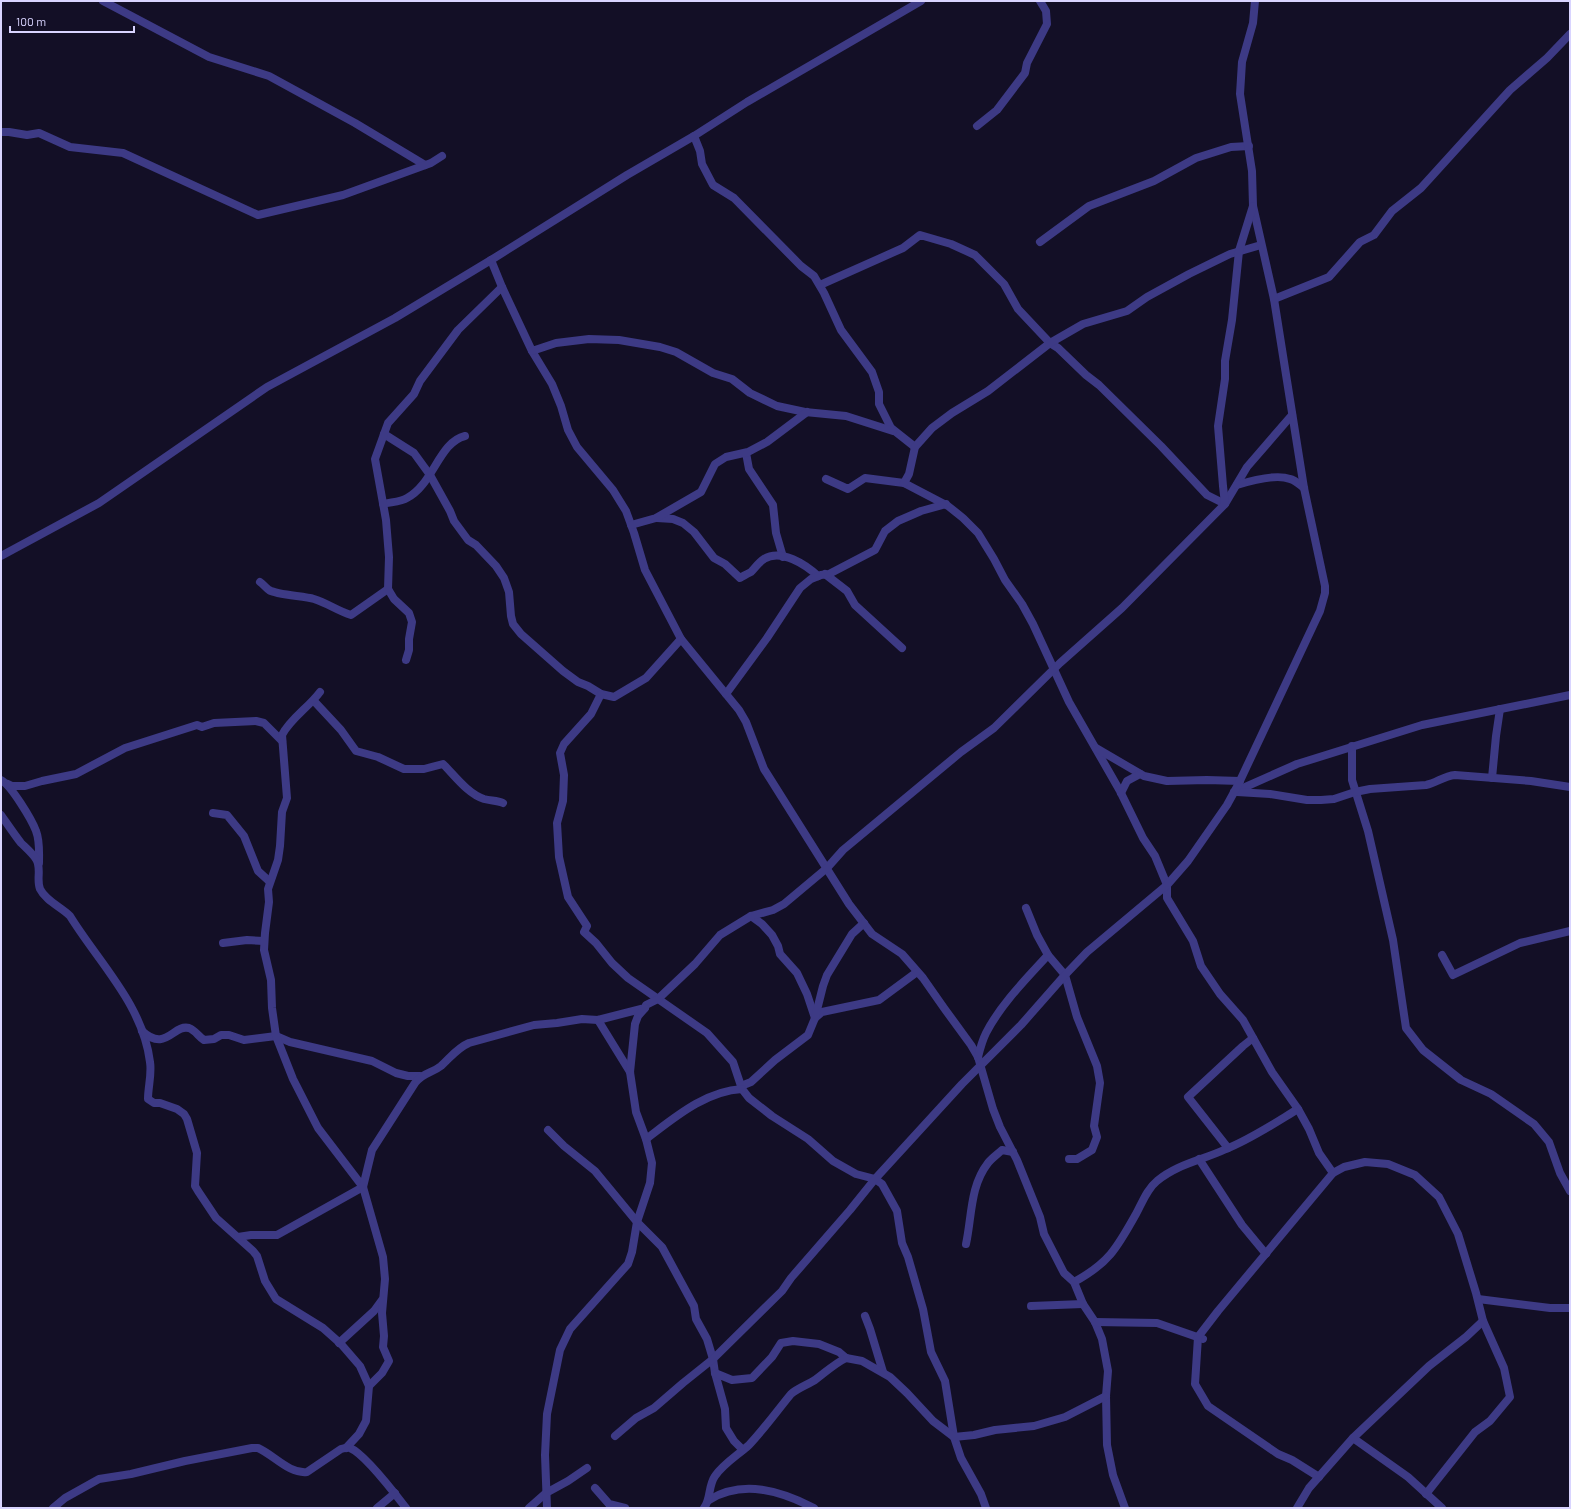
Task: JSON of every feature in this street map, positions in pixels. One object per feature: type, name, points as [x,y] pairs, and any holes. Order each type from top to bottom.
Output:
[{"type":"street","points":[[103,1],[209,57],[269,76],[355,123],[425,165]]},
{"type":"street","points":[[1,556],[98,502],[267,387],[395,318],[586,200],[694,136],[747,102],[921,1]]},
{"type":"street","points":[[977,126],[997,110],[1025,73],[1027,63],[1047,24],[1046,11],[1040,1]]},
{"type":"street","points":[[615,1436],[636,1418],[654,1408],[683,1382],[713,1359],[782,1291],[791,1278],[875,1179],[962,1084],[981,1067],[1021,1025],[1087,952],[1167,885],[1188,861],[1227,805],[1240,782],[1320,611],[1324,598],[1325,586],[1304,488],[1274,299],[1253,206],[1252,171],[1240,94],[1242,62],[1253,23],[1255,1]]},
{"type":"street","points":[[1274,299],[1329,277],[1360,242],[1374,235],[1392,211],[1421,188],[1510,90],[1547,58],[1570,34]]},
{"type":"street","points":[[1,132],[28,135],[39,133],[70,147],[123,154],[258,215],[343,195],[425,165],[442,156]]},
{"type":"street","points":[[694,136],[700,151],[702,164],[714,185],[734,198],[801,266],[814,276],[820,285],[841,330],[872,372],[879,392],[879,404],[893,430]]},
{"type":"street","points":[[1040,242],[1089,206],[1154,181],[1196,158],[1231,147],[1249,146]]},
{"type":"street","points":[[1225,504],[1218,426],[1225,379],[1225,361],[1232,320],[1239,251],[1253,206]]},
{"type":"street","points":[[820,285],[903,248],[920,235],[951,244],[975,254],[1004,284],[1018,309],[1050,343],[1058,348],[1086,375],[1099,385],[1161,446],[1207,495],[1225,504]]},
{"type":"street","points":[[904,483],[909,474],[915,447],[932,428],[944,418],[988,391],[1050,343],[1083,324],[1127,311],[1147,297],[1189,274],[1239,251],[1261,245]]},
{"type":"street","points":[[491,260],[502,288],[532,351],[551,382],[561,406],[568,430],[577,447],[613,490],[626,511],[645,570],[681,639],[739,710],[746,722],[764,769],[849,904],[872,934],[902,954],[971,1045],[978,1057],[1000,1127],[1013,1152],[1040,1217],[1044,1234],[1064,1272],[1074,1282],[1083,1304],[1095,1322],[1102,1339],[1108,1371],[1106,1432],[1109,1456],[1113,1474],[1125,1508]]},
{"type":"street","points":[[406,660],[409,650],[412,622],[409,612],[394,599],[388,589],[389,550],[375,459],[388,423],[414,394],[420,381],[458,330],[502,288]]},
{"type":"street","points":[[532,351],[556,343],[589,339],[619,340],[660,346],[676,352],[713,374],[732,379],[750,393],[774,405],[807,412],[846,416],[893,430],[915,447]]},
{"type":"street","points":[[631,525],[656,518],[700,492],[715,464],[726,457],[746,453],[767,442],[807,412]]},
{"type":"street","points":[[548,1508],[545,1455],[547,1414],[560,1350],[570,1329],[628,1264],[632,1252],[637,1222],[650,1183],[652,1163],[646,1139],[636,1112],[630,1072],[635,1024],[638,1016],[646,1005],[658,999],[695,964],[720,935],[751,916],[773,910],[784,904],[827,868],[843,850],[961,752],[994,728],[1054,669],[1122,608],[1225,504],[1258,452],[1292,415]]},
{"type":"street","points":[[384,434],[414,453],[430,475],[454,521],[468,540],[476,545],[496,566],[504,578],[509,592],[510,616],[520,634],[563,671],[600,694],[614,697],[646,678],[681,639]]},
{"type":"street","points":[[383,504],[407,499],[421,488],[450,443],[457,438],[465,436]]},
{"type":"street","points":[[746,453],[749,469],[773,505],[776,533],[783,556]]},
{"type":"street","points":[[826,479],[848,489],[865,478],[904,483],[946,504],[978,533],[994,558],[1005,580],[1022,604],[1033,624],[1070,702],[1121,793],[1143,838],[1155,856],[1167,885],[1167,898],[1193,941],[1201,966],[1217,989],[1243,1020],[1272,1072],[1298,1109],[1309,1129],[1319,1153],[1333,1173]]},
{"type":"street","points":[[1237,485],[1252,480],[1277,478],[1290,479],[1304,488]]},
{"type":"street","points":[[726,694],[767,638],[800,588],[811,579],[875,550],[885,531],[898,521],[921,511],[946,504]]},
{"type":"street","points":[[656,518],[673,519],[683,523],[694,532],[714,558],[725,564],[740,578],[751,572],[764,559],[774,555],[788,557],[811,569],[847,591],[855,605],[902,648]]},
{"type":"street","points":[[260,582],[270,591],[288,594],[290,596],[299,595],[313,599],[351,615],[388,589]]},
{"type":"street","points":[[320,692],[314,701],[285,731],[282,741],[287,798],[282,812],[278,860],[269,881],[269,902],[264,950],[271,980],[272,1008],[276,1036],[293,1079],[318,1128],[363,1187],[383,1257],[385,1280],[381,1319],[384,1336],[383,1347],[389,1361],[382,1373],[369,1386]]},
{"type":"street","points":[[600,694],[590,714],[561,749],[560,753],[564,774],[563,802],[557,823],[561,870],[568,897],[587,926],[584,932],[596,943],[617,968],[640,987],[707,1033],[733,1062],[741,1088],[749,1098],[772,1116],[808,1139],[833,1161],[856,1174],[875,1179],[882,1184],[897,1211],[902,1243],[908,1257],[923,1309],[931,1352],[945,1381],[954,1437],[961,1458],[986,1508]]},
{"type":"street","points":[[1234,792],[1297,764],[1422,724],[1570,696]]},
{"type":"street","points":[[314,701],[341,730],[356,751],[378,757],[404,769],[424,769],[443,764],[466,787],[484,799],[496,800],[503,803]]},
{"type":"street","points":[[1492,778],[1500,709]]},
{"type":"street","points":[[4,782],[12,786],[25,786],[76,774],[125,748],[197,725],[202,727],[214,723],[256,721],[264,723],[282,741]]},
{"type":"street","points":[[1352,746],[1352,780],[1368,831],[1391,934],[1406,1028],[1423,1050],[1461,1080],[1491,1094],[1534,1124],[1544,1133],[1549,1142],[1560,1174],[1570,1191]]},
{"type":"street","points":[[1096,748],[1144,776],[1167,781],[1207,780],[1240,782]]},
{"type":"street","points":[[1121,793],[1127,781],[1140,774]]},
{"type":"street","points":[[1234,792],[1270,794],[1314,800],[1334,799],[1355,792],[1381,788],[1432,784],[1446,776],[1455,775],[1570,787]]},
{"type":"street","points":[[4,782],[36,832],[39,842],[38,878],[40,889],[45,896],[70,916],[134,1010],[142,1030],[151,1063],[148,1099],[154,1103],[160,1103],[177,1109],[184,1114],[197,1153],[195,1186],[216,1218],[257,1256],[265,1281],[276,1299],[324,1328],[360,1366],[369,1386],[368,1412],[364,1427],[346,1448]]},
{"type":"street","points":[[213,813],[227,815],[244,836],[258,871],[269,881]]},
{"type":"street","points":[[1,815],[12,831],[37,860],[39,868]]},
{"type":"street","points":[[1026,908],[1037,935],[1048,955],[1065,975],[1076,1018],[1097,1066],[1100,1083],[1094,1126],[1097,1137],[1092,1150],[1077,1159],[1069,1159]]},
{"type":"street","points":[[751,916],[762,924],[772,935],[778,946],[780,954],[797,973],[807,994],[815,1018]]},
{"type":"street","points":[[646,1139],[694,1105],[728,1090],[741,1088],[751,1082],[775,1060],[808,1035],[815,1018],[827,975],[852,934],[864,923]]},
{"type":"street","points":[[1442,955],[1453,975],[1520,943],[1570,931]]},
{"type":"street","points":[[224,943],[247,940],[264,941]]},
{"type":"street","points":[[978,1057],[985,1035],[993,1022],[1014,993],[1048,955]]},
{"type":"street","points":[[815,1018],[822,1012],[879,1000],[917,972]]},
{"type":"street","points":[[142,1030],[149,1037],[154,1039],[168,1037],[183,1028],[189,1028],[204,1040],[214,1039],[222,1035],[229,1035],[244,1040],[276,1036],[290,1042],[372,1061],[396,1073],[408,1076],[420,1076],[440,1067],[459,1049],[469,1043],[534,1025],[557,1023],[582,1018],[598,1020],[645,1008]]},
{"type":"street","points":[[598,1020],[630,1072]]},
{"type":"street","points":[[1228,1148],[1188,1097],[1253,1038]]},
{"type":"street","points":[[238,1237],[277,1235],[363,1187],[372,1150],[420,1076]]},
{"type":"street","points":[[1074,1282],[1091,1273],[1113,1252],[1121,1242],[1147,1194],[1156,1182],[1170,1172],[1228,1148],[1298,1109]]},
{"type":"street","points":[[548,1130],[564,1146],[595,1171],[637,1222],[662,1247],[694,1306],[696,1319],[707,1339],[713,1359],[715,1373],[725,1409],[726,1428],[734,1441],[743,1450]]},
{"type":"street","points":[[966,1244],[970,1225],[972,1200],[979,1178],[988,1163],[1002,1150],[1013,1152]]},
{"type":"street","points":[[1199,1159],[1242,1225],[1266,1254]]},
{"type":"street","points":[[1319,1477],[1292,1460],[1278,1454],[1208,1406],[1195,1384],[1201,1338],[1266,1254],[1333,1173],[1344,1167],[1365,1162],[1388,1164],[1415,1175],[1439,1197],[1458,1234],[1478,1299],[1483,1321],[1504,1368],[1510,1396],[1490,1421],[1475,1432],[1426,1494]]},
{"type":"street","points":[[339,1343],[374,1311],[383,1298]]},
{"type":"street","points":[[1478,1299],[1550,1308],[1570,1308]]},
{"type":"street","points":[[1030,1306],[1083,1304]]},
{"type":"street","points":[[865,1316],[883,1372]]},
{"type":"street","points":[[1297,1508],[1309,1488],[1353,1438],[1429,1366],[1466,1337],[1483,1321]]},
{"type":"street","points":[[1095,1322],[1157,1323],[1201,1338]]},
{"type":"street","points":[[715,1373],[732,1380],[752,1378],[772,1357],[781,1343],[793,1341],[819,1344],[832,1348],[846,1358],[862,1361],[883,1372],[907,1393],[933,1421],[954,1437],[974,1435],[995,1430],[1034,1426],[1065,1417],[1106,1396]]},
{"type":"street","points":[[709,1500],[710,1488],[714,1477],[743,1450],[769,1422],[795,1390],[815,1380],[831,1367],[846,1358]]},
{"type":"street","points":[[1353,1438],[1408,1477],[1442,1508]]},
{"type":"street","points":[[53,1508],[65,1498],[99,1479],[131,1474],[185,1461],[258,1448],[300,1473],[306,1472],[341,1449],[346,1448],[356,1451],[370,1464],[406,1508]]},
{"type":"street","points":[[529,1508],[546,1493],[568,1481],[587,1468]]},
{"type":"street","points":[[595,1488],[609,1504],[625,1508]]},
{"type":"street","points":[[704,1508],[709,1500],[719,1494],[732,1491],[765,1489],[814,1508]]},
{"type":"street","points":[[377,1508],[395,1493]]}]
